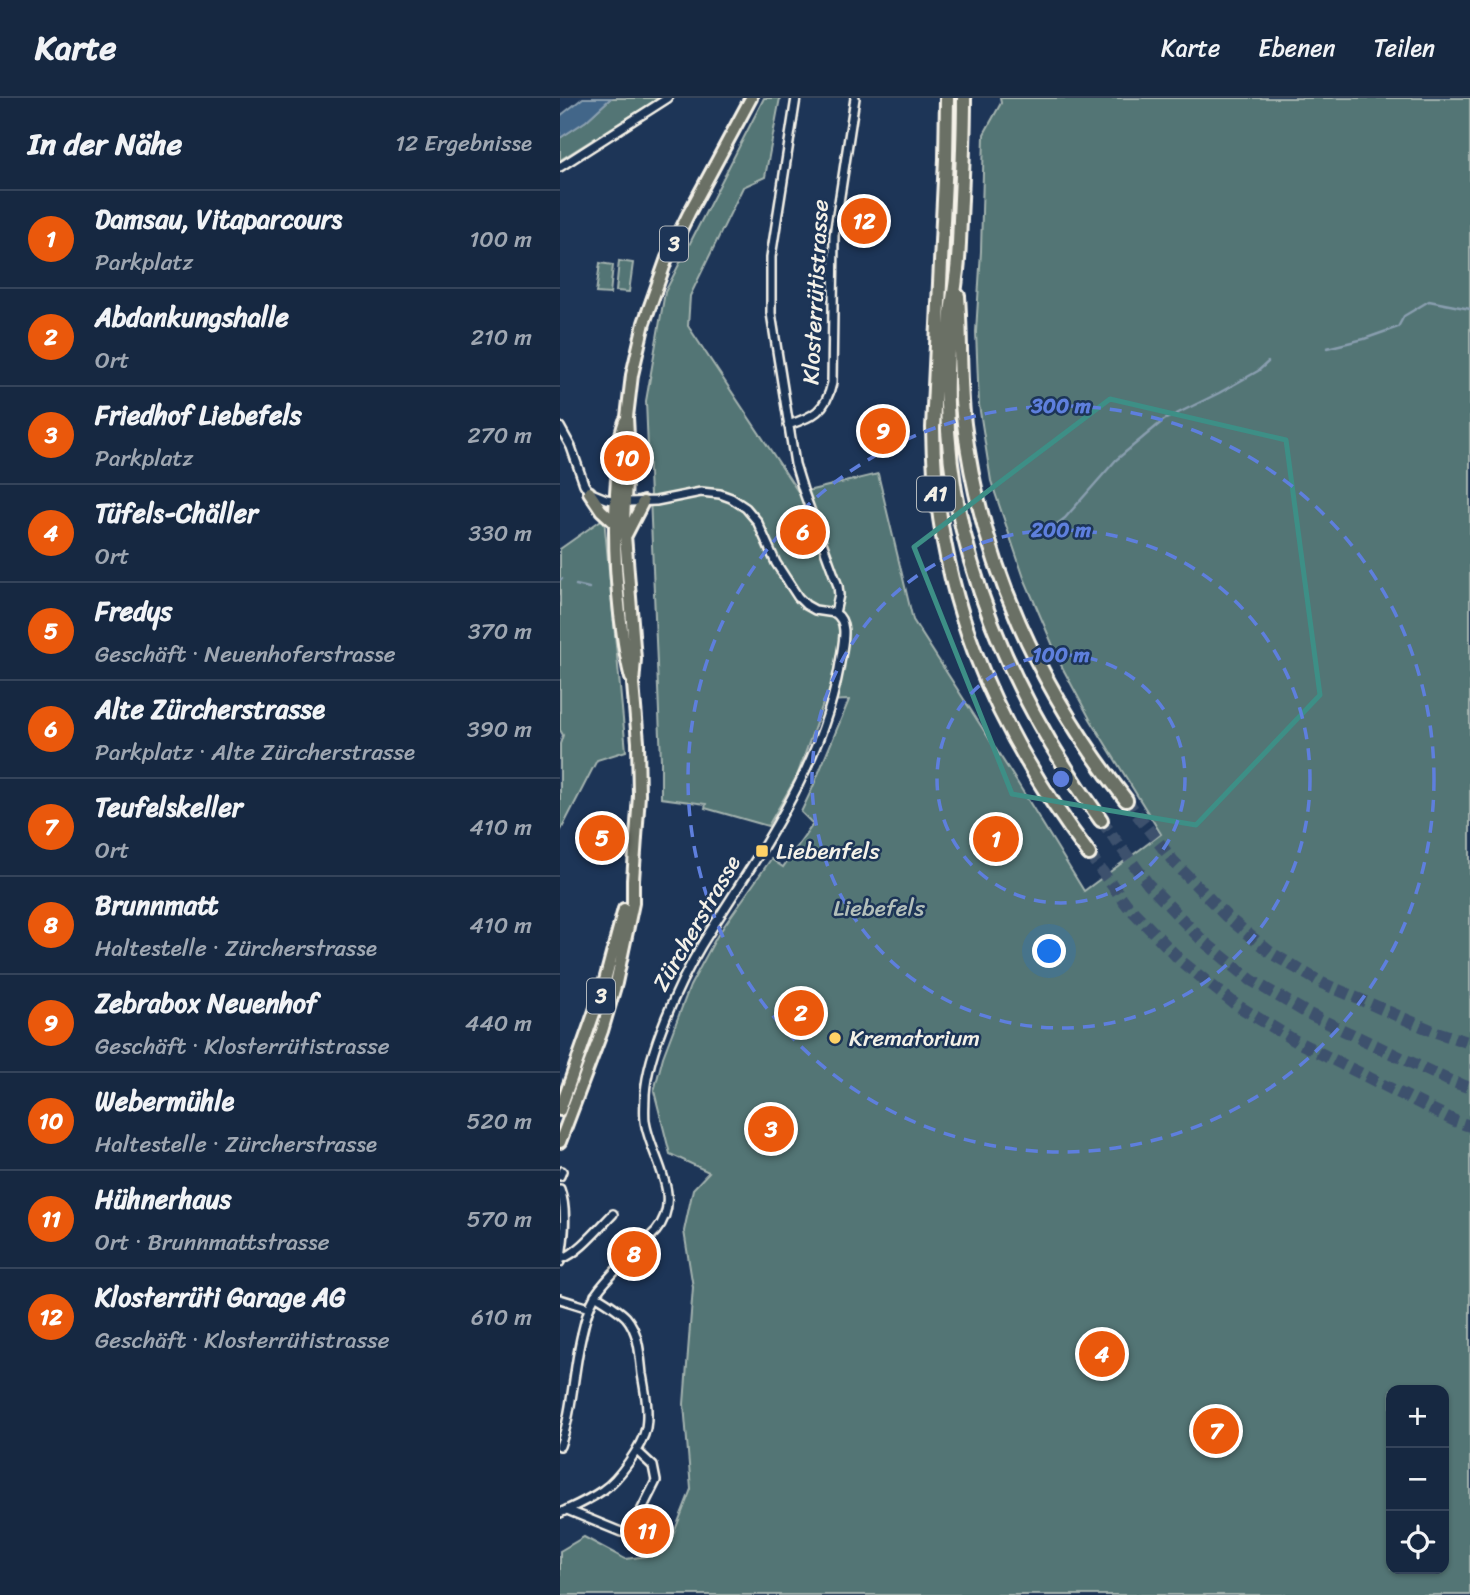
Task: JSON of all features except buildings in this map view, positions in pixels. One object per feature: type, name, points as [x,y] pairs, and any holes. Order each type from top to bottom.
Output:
[{"type":"highway","name":"A1","points":[[947,98],[933,428],[934,472],[942,538],[964,624],[988,686],[1007,727],[1030,766],[1088,854]]},
{"type":"highway","name":"A1","points":[[964,98],[957,277],[960,380],[964,425],[977,493],[991,549],[1016,618],[1046,680],[1082,740],[1126,800]]},
{"type":"highway","name":"A1","points":[[957,277],[951,313],[947,427],[954,486],[969,553],[989,615],[1019,686],[1056,754],[1101,820]]},
{"type":"main road","name":"3","points":[[633,684],[624,648],[614,522],[620,501],[628,436],[626,416],[632,375],[660,277],[684,223],[751,98]]},
{"type":"main road","points":[[589,492],[601,510],[614,522]]},
{"type":"main road","name":"3","points":[[560,1142],[590,1067],[616,983],[633,903],[639,795],[638,742],[633,684],[635,659],[620,501]]},
{"type":"main road","points":[[625,538],[643,502]]},
{"type":"main road","name":"3","points":[[560,1110],[603,988],[633,880]]},
{"type":"street","points":[[560,167],[668,98]]},
{"type":"street","name":"Zürcherstrasse","points":[[560,1446],[589,1307],[604,1284],[656,1231],[663,1220],[668,1203],[645,1121],[645,1091],[649,1067],[670,1010],[700,949],[762,851],[802,781],[824,722],[840,666],[844,643],[843,625],[835,613],[838,586],[795,464],[771,313],[770,278],[775,230],[796,98]]},
{"type":"street","name":"Klosterrütistrasse","points":[[788,425],[817,413],[830,391],[834,235],[855,98]]},
{"type":"street","points":[[560,427],[589,492],[620,501],[656,501],[701,492],[720,494],[736,501],[750,512],[759,525],[776,563],[798,597],[815,610],[835,613]]},
{"type":"street","points":[[560,1189],[564,1210],[560,1261]]},
{"type":"street","points":[[560,1261],[579,1248],[613,1214]]},
{"type":"street","points":[[563,1512],[606,1488],[637,1451],[646,1429],[647,1409],[634,1331],[626,1318],[595,1295]]},
{"type":"street","points":[[560,1299],[589,1307]]},
{"type":"street","points":[[563,1512],[621,1532],[631,1531],[656,1481],[653,1466],[637,1451]]},
{"type":"highlighted area","points":[[1110,399],[1286,440],[1320,695],[1196,825],[1012,794],[914,547]]},
{"type":"green space","points":[[611,98],[659,98],[560,160],[560,138],[586,121]]},
{"type":"green space","name":"Liebefels","points":[[764,98],[780,98],[765,177],[743,187],[690,296],[688,326],[799,493],[878,474],[913,620],[1084,891],[1161,834],[1090,719],[1062,667],[1024,578],[991,481],[979,405],[976,332],[984,134],[1001,103],[1000,98],[1470,98],[1470,1595],[560,1595],[560,1551],[584,1537],[625,1559],[648,1556],[670,1543],[691,1489],[684,1404],[693,1287],[684,1231],[693,1189],[709,1172],[670,1154],[654,1091],[663,1057],[690,986],[717,936],[771,859],[783,867],[813,824],[801,812],[849,700],[824,701],[797,776],[768,826],[705,808],[706,804],[661,798],[646,401],[665,292]]},
{"type":"green space","points":[[619,261],[633,263],[629,292],[616,291]]},
{"type":"green space","points":[[600,263],[613,265],[610,294],[596,293]]},
{"type":"green space","points":[[604,518],[626,751],[597,760],[560,832],[560,744],[563,735],[560,730],[560,549]]},
{"type":"water","points":[[583,98],[611,98],[586,121],[560,138],[560,116]]},
{"type":"waterway","points":[[1327,348],[1398,327],[1404,316],[1429,301],[1470,309]]},
{"type":"waterway","points":[[1043,535],[1065,518],[1116,460],[1164,420],[1219,393],[1258,371],[1268,362]]},
{"type":"waterway","points":[[576,585],[589,588]]},
{"type":"tunnel","points":[[1126,800],[1173,861],[1226,916],[1271,953],[1322,983],[1433,1031],[1470,1043]]},
{"type":"tunnel","points":[[1101,820],[1148,884],[1202,940],[1251,980],[1307,1013],[1470,1088]]},
{"type":"tunnel","points":[[1089,854],[1127,905],[1182,962],[1235,1004],[1294,1040],[1470,1126]]},
{"type":"place","name":"Klosterrüti Garage AG","points":[[864,221]]},
{"type":"place","name":"Zebrabox Neuenhof","points":[[883,431]]},
{"type":"place","name":"Webermühle","points":[[627,458]]},
{"type":"place","name":"Alte Zürcherstrasse","points":[[803,532]]},
{"type":"place","name":"Fredys","points":[[602,838]]},
{"type":"place","name":"Damsau, Vitaparcours","points":[[996,839]]},
{"type":"place","name":"Liebenfels","points":[[762,851]]},
{"type":"place","name":"Abdankungshalle","points":[[801,1013]]},
{"type":"place","name":"Krematorium","points":[[835,1038]]},
{"type":"place","name":"Friedhof Liebefels","points":[[771,1129]]},
{"type":"place","name":"Brunnmatt","points":[[634,1254]]},
{"type":"place","name":"Tüfels-Chäller","points":[[1102,1354]]},
{"type":"place","name":"Teufelskeller","points":[[1216,1431]]},
{"type":"place","name":"Hühnerhaus","points":[[647,1531]]}]
